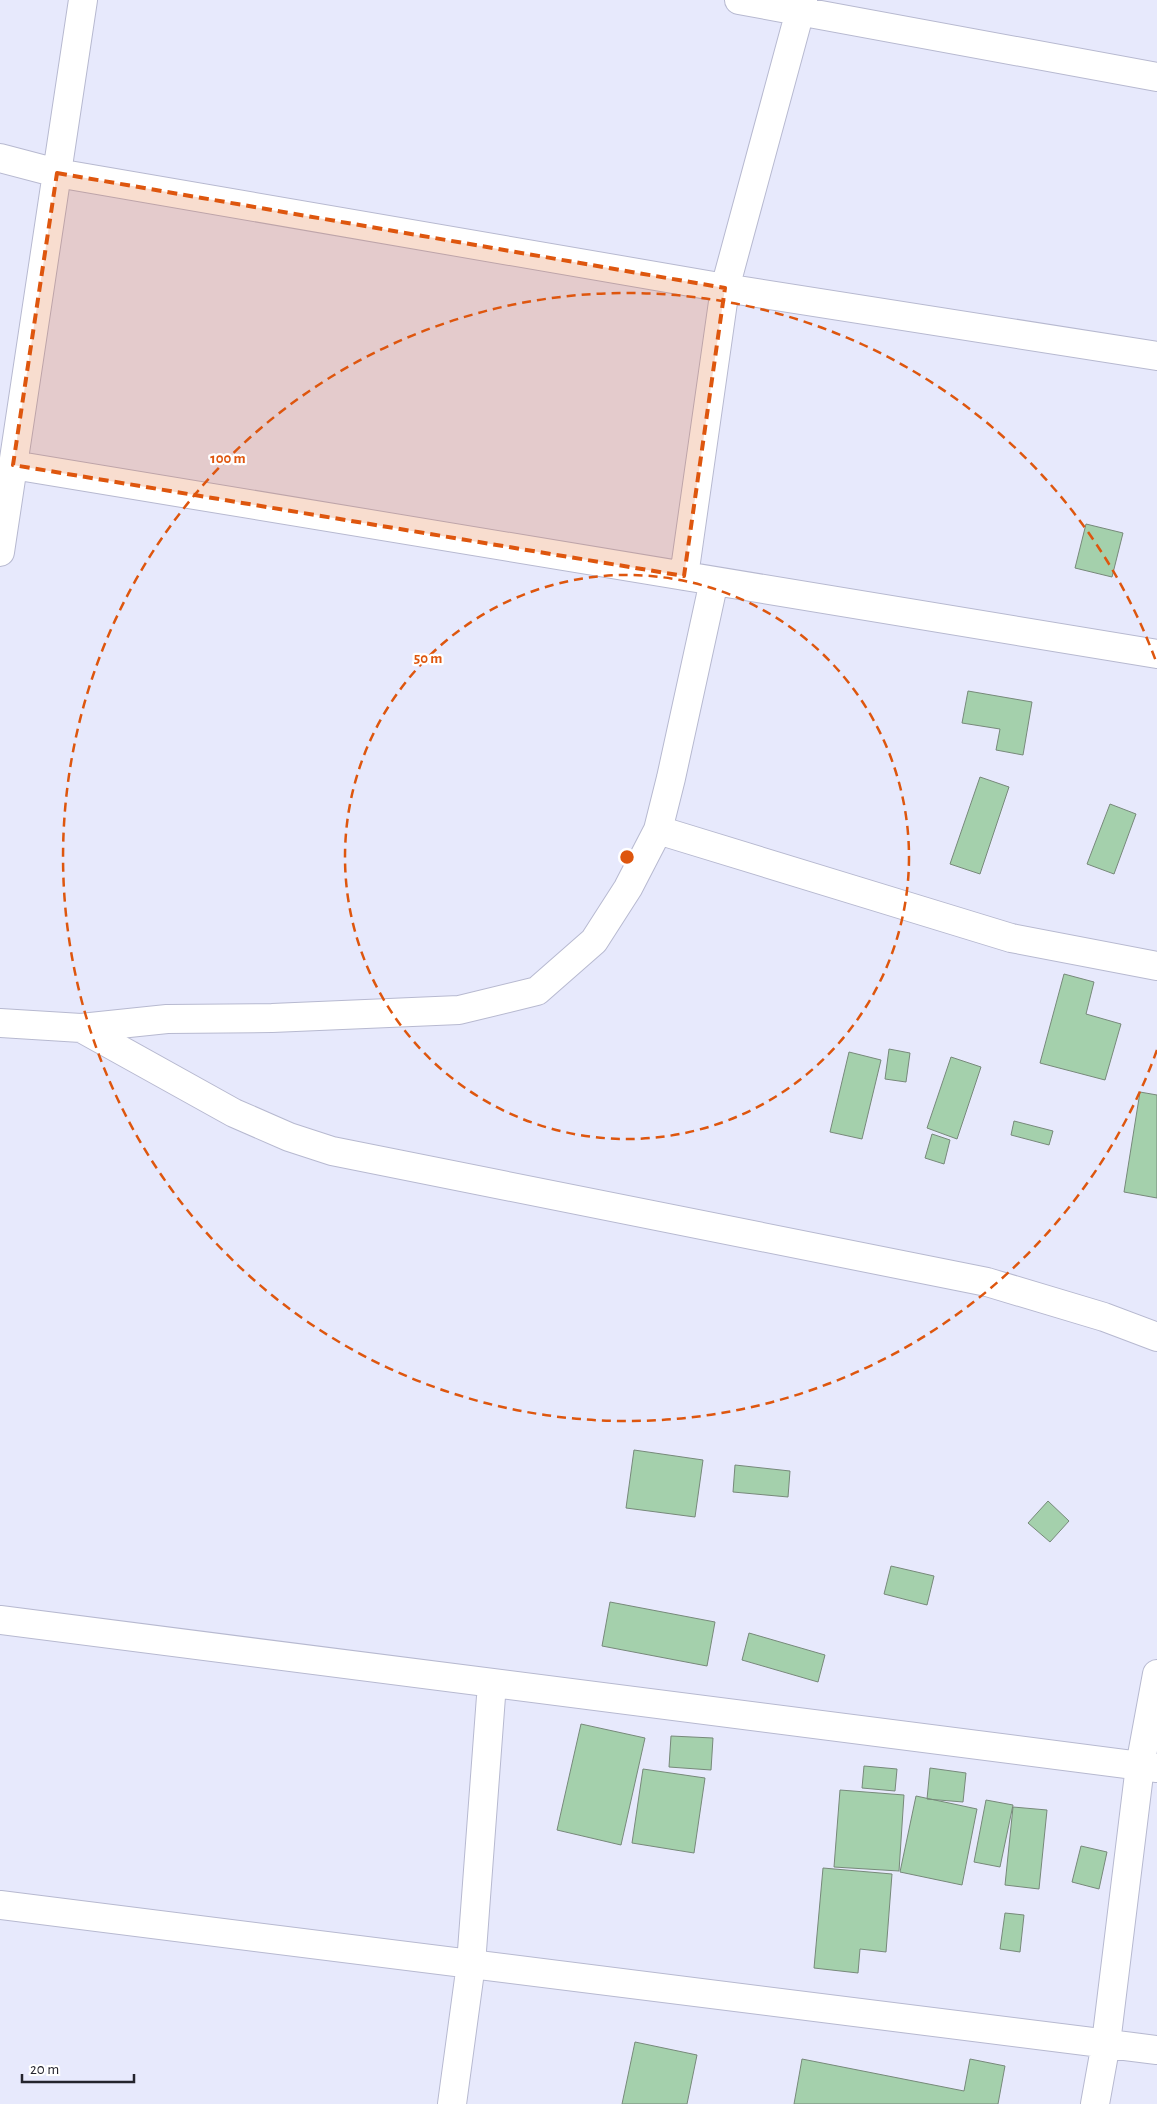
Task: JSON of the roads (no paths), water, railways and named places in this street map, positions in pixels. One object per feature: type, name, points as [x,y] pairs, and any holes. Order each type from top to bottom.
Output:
[{"type":"street","points":[[0,552],[83,0]]},
{"type":"street","points":[[739,0],[802,6],[1157,77]]},
{"type":"street","points":[[684,576],[725,288],[802,6]]},
{"type":"street","points":[[0,158],[57,172],[725,288],[1157,356]]},
{"type":"street","points":[[12,465],[1157,654]]},
{"type":"street","points":[[0,1024],[81,1028],[167,1019],[272,1018],[459,1010],[537,991],[594,941],[628,888],[658,830],[714,581]]},
{"type":"street","points":[[658,830],[1011,938],[1157,966]]},
{"type":"street","points":[[81,1028],[234,1113],[289,1137],[332,1151],[987,1282],[1104,1317],[1157,1337]]},
{"type":"street","points":[[0,1620],[1148,1767]]},
{"type":"street","points":[[1095,2104],[1148,1767],[1157,1674]]},
{"type":"street","points":[[452,2104],[471,1964],[492,1684]]},
{"type":"street","points":[[0,1905],[1157,2050]]}]
